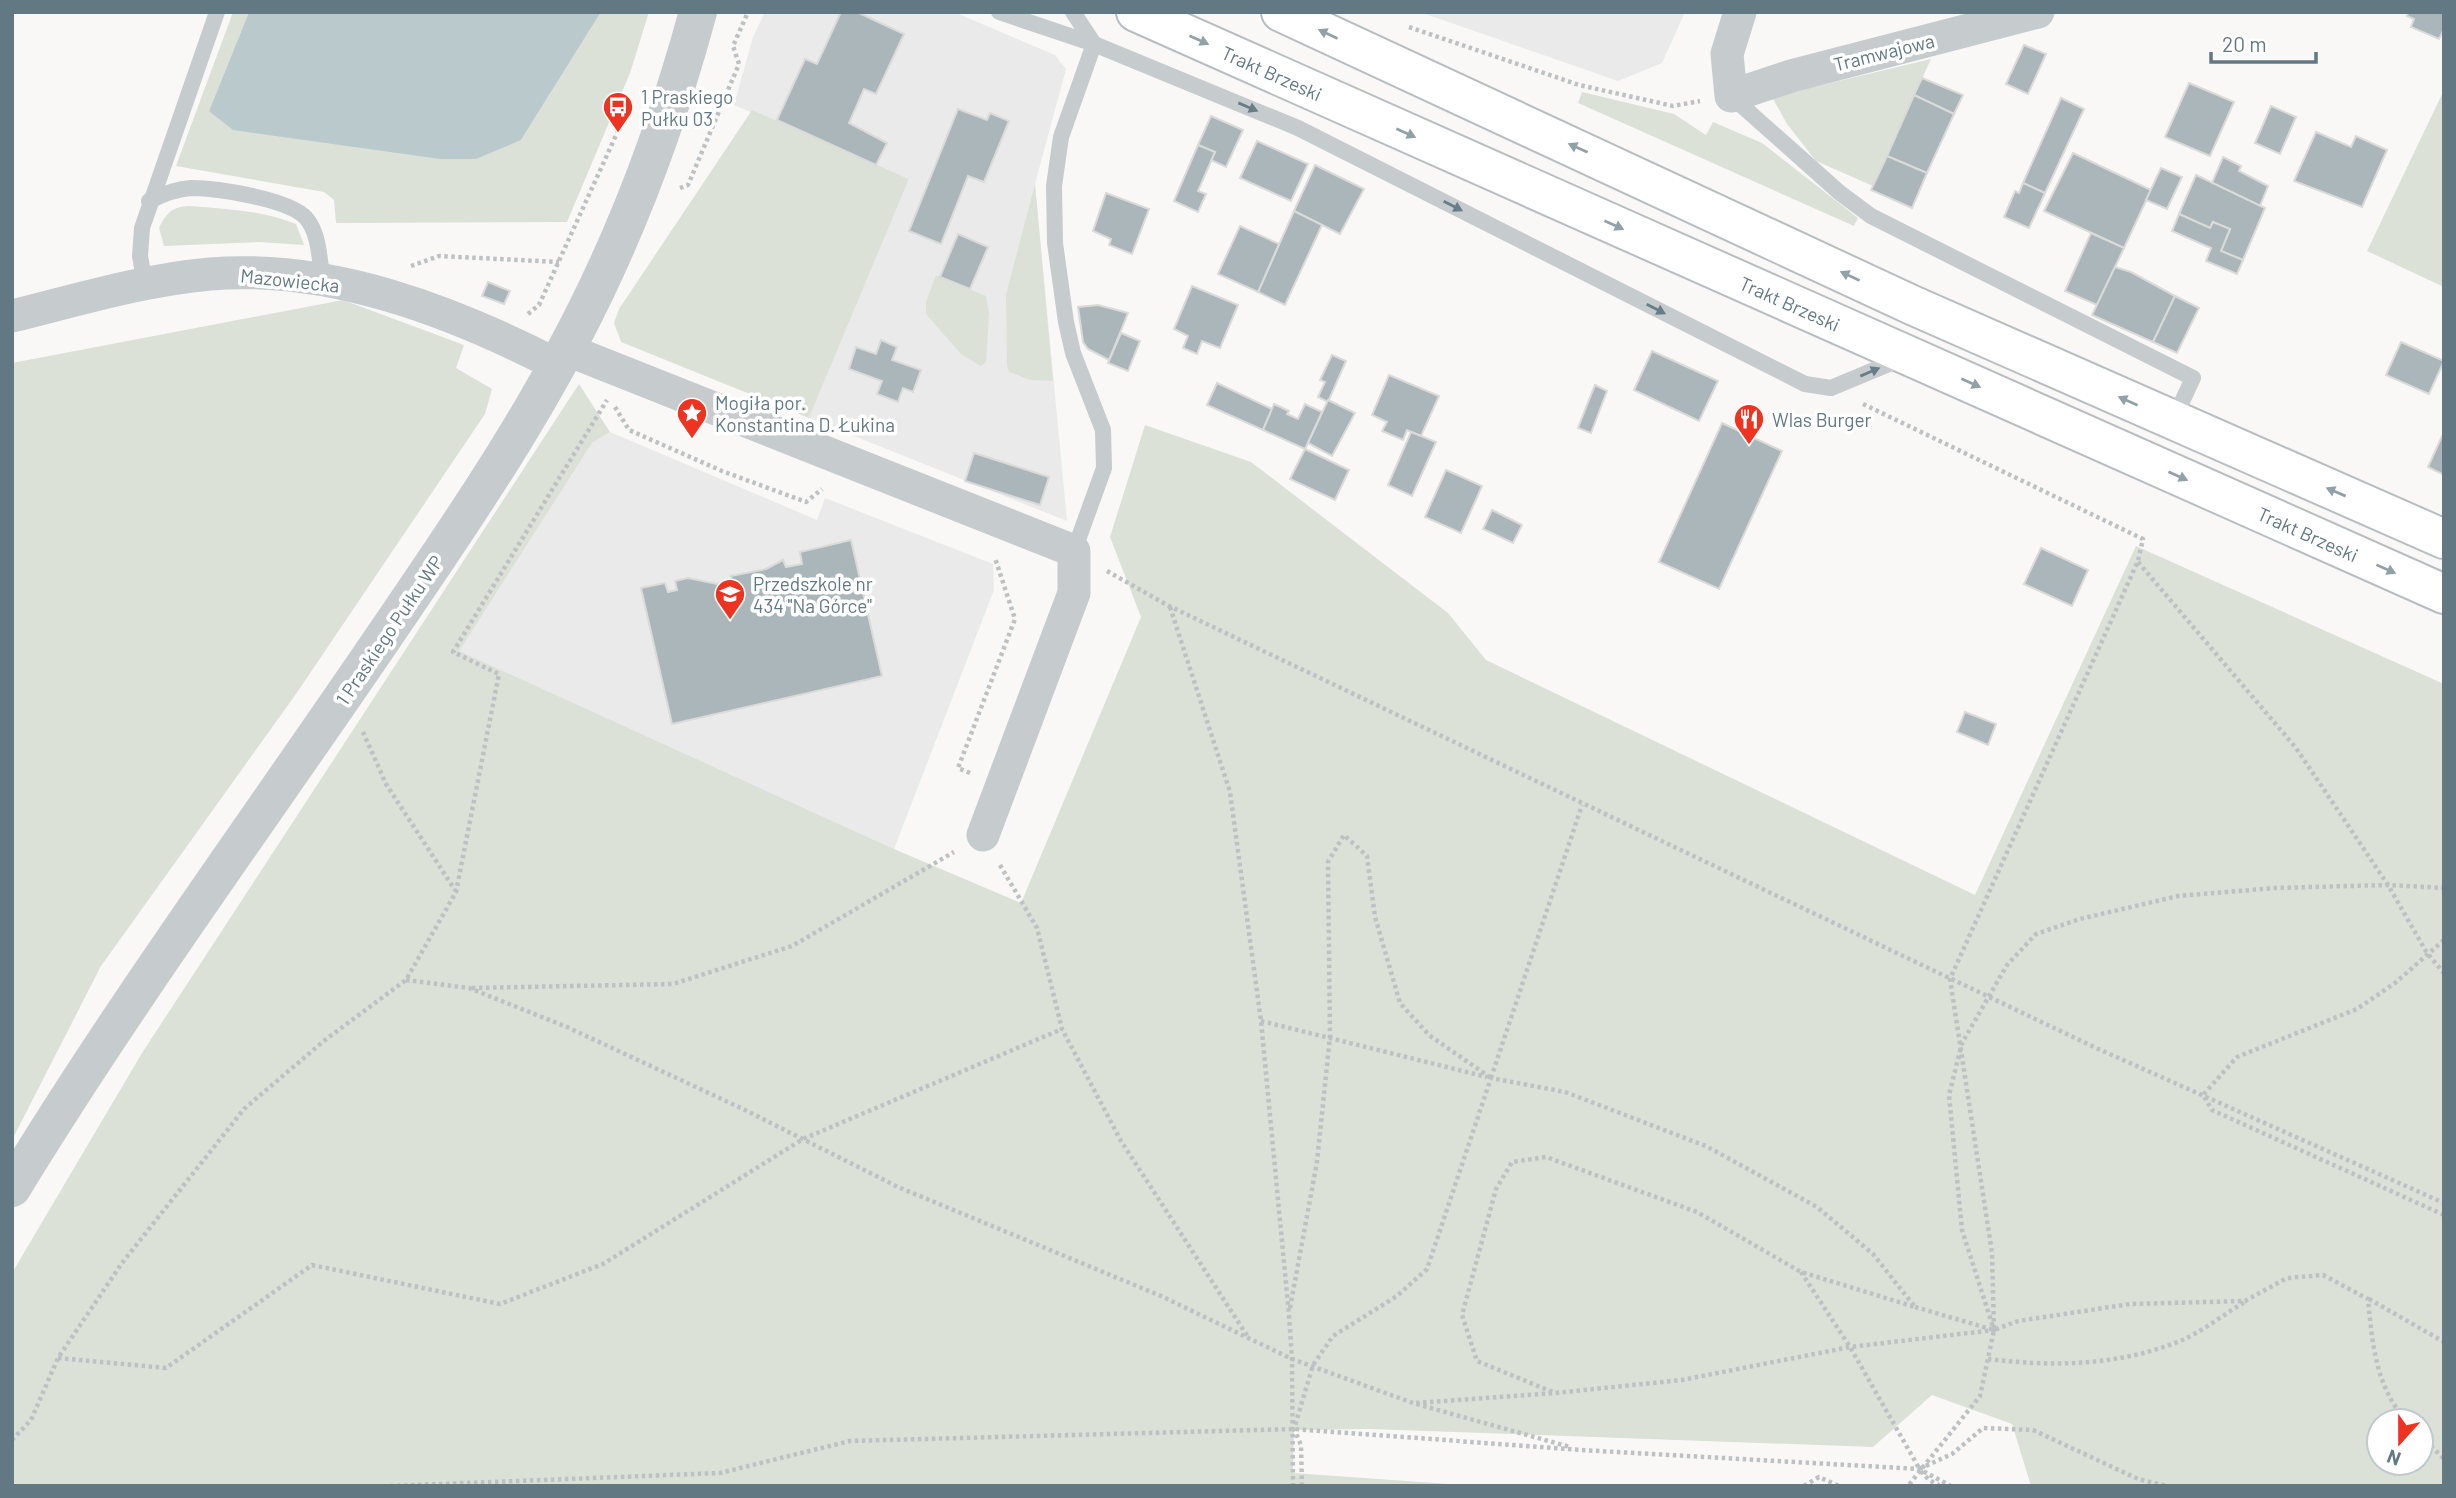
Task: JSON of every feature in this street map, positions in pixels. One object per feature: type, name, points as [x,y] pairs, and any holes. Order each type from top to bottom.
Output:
[{"type":"main road","name":"Trakt Brzeski","points":[[1136,12],[2444,594]]},
{"type":"main road","points":[[1281,12],[1912,305],[2444,539]]},
{"type":"street","points":[[1731,96],[1727,54],[1740,12]]},
{"type":"street","name":"Tramwajowa","points":[[1731,96],[1791,76],[2038,12]]},
{"type":"street","name":"1 Praskiego Pułku WP","points":[[12,1188],[83,1072],[346,693],[493,473],[561,357],[604,273],[632,206],[699,19]]},
{"type":"street","name":"Mazowiecka","points":[[12,316],[145,284],[211,274],[265,275],[323,281],[374,292],[426,308],[522,347],[561,357],[1074,551]]},
{"type":"street","points":[[983,835],[1074,593],[1074,551]]},
{"type":"lane","points":[[145,284],[140,256],[142,228],[149,201],[217,12]]},
{"type":"lane","points":[[999,12],[1094,44],[1298,128],[1805,384],[1831,388],[1909,356]]},
{"type":"lane","points":[[1073,12],[1094,44]]},
{"type":"lane","points":[[1074,551],[1104,468],[1103,429],[1073,353],[1066,322],[1055,243],[1054,186],[1061,137],[1094,44]]},
{"type":"lane","points":[[1731,96],[1840,193],[1871,216],[2193,378],[2173,421]]},
{"type":"lane","points":[[149,201],[175,190],[193,188],[288,206],[305,216],[314,230],[323,281]]},
{"type":"path","points":[[1402,25],[1579,85],[1672,106],[1731,96]]},
{"type":"path","points":[[520,315],[528,314],[539,305],[625,116]]},
{"type":"path","points":[[401,269],[439,256],[559,262]]},
{"type":"path","points":[[1831,388],[2143,539],[2138,561],[1950,979],[1962,1043],[1992,1252],[1994,1330],[1980,1396],[1919,1468],[1908,1486]]},
{"type":"path","points":[[12,1440],[31,1420],[58,1358],[122,1263],[244,1110],[325,1040],[406,980],[456,892],[499,674],[453,652],[609,397],[629,429],[722,471],[806,502],[823,488],[835,493]]},
{"type":"path","points":[[1074,551],[1169,606],[1582,805],[1950,979],[2444,1203]]},
{"type":"path","points":[[986,554],[996,558],[1015,619],[958,768],[1002,784]]},
{"type":"path","points":[[2138,561],[2296,748],[2388,885],[2427,953],[2444,973]]},
{"type":"path","points":[[1169,606],[1230,792],[1261,1021],[1289,1315],[1294,1429],[1293,1486]]},
{"type":"path","points":[[346,693],[386,784],[456,892]]},
{"type":"path","points":[[1302,1486],[1301,1445],[1294,1429],[1313,1366],[1333,1336],[1397,1296],[1427,1269],[1582,805]]},
{"type":"path","points":[[406,980],[468,988],[673,984],[792,946],[983,835],[1037,928],[1062,1029],[1121,1141],[1249,1338]]},
{"type":"path","points":[[1289,1315],[1317,1162],[1330,1036],[1328,862],[1344,835],[1367,856],[1375,917],[1400,1003],[1429,1035],[1491,1078]]},
{"type":"path","points":[[1994,1330],[1962,1230],[1949,1095],[1962,1043],[2007,965],[2036,934],[2080,919],[2178,896],[2275,888],[2388,885],[2444,888]]},
{"type":"path","points":[[2203,1095],[2237,1057],[2357,1009],[2395,983],[2444,940]]},
{"type":"path","points":[[468,988],[567,1027],[898,1187],[1161,1296],[1292,1359],[1413,1403],[1581,1450]]},
{"type":"path","points":[[1261,1021],[1491,1078],[1565,1092],[1706,1146],[1806,1201],[1873,1254],[1914,1307]]},
{"type":"path","points":[[58,1358],[166,1368],[312,1265],[500,1304],[603,1264],[803,1139],[1062,1029]]},
{"type":"path","points":[[2203,1095],[2212,1110],[2444,1215]]},
{"type":"path","points":[[1555,1393],[1477,1361],[1462,1315],[1496,1189],[1512,1162],[1546,1157],[1697,1212],[1801,1272],[1994,1330]]},
{"type":"path","points":[[1801,1272],[1850,1347],[1919,1468],[1929,1480],[1940,1486]]},
{"type":"path","points":[[1988,1359],[2037,1365],[2084,1365],[2181,1341],[2287,1278],[2323,1275],[2444,1342]]},
{"type":"path","points":[[2368,1299],[2372,1346],[2393,1407]]},
{"type":"path","points":[[1413,1403],[1555,1393],[1682,1380],[1850,1347],[1994,1330],[2018,1321],[2130,1304],[2245,1301]]},
{"type":"path","points":[[390,1486],[720,1473],[850,1441],[1294,1429],[1581,1450],[1919,1468],[1952,1454],[1983,1428],[2033,1430],[2138,1479],[2167,1486]]},
{"type":"path","points":[[1919,1468],[1951,1486]]},
{"type":"path","points":[[1804,1486],[1819,1477],[1839,1486]]},
{"type":"shaded area","points":[[233,12],[249,12],[209,111],[521,140],[601,12],[649,12],[630,73],[567,222],[336,223],[334,200],[324,192],[176,166]]},
{"type":"shaded area","points":[[249,12],[601,12],[521,140],[476,159],[440,159],[233,130],[209,111]]},
{"type":"shaded area","points":[[765,12],[954,12],[1055,55],[1066,69],[1035,184],[1067,521],[809,418],[909,179],[734,105],[753,37]]},
{"type":"shaded area","points":[[1420,12],[1685,12],[1662,63],[1618,81]]},
{"type":"shaded area","points":[[1931,59],[1873,186],[1816,161],[1787,124],[1772,97]]},
{"type":"shaded area","points":[[2444,90],[2444,287],[2367,251]]},
{"type":"shaded area","points":[[1582,92],[1674,114],[1706,135],[1713,122],[1762,143],[1858,218],[1854,226],[1578,103]]},
{"type":"shaded area","points":[[752,110],[909,179],[809,418],[621,342],[614,323],[619,309]]},
{"type":"shaded area","points":[[1035,184],[1053,381],[1031,380],[1009,372],[1007,366],[1006,295]]},
{"type":"shaded area","points":[[189,206],[243,211],[283,219],[296,224],[304,245],[259,242],[164,246],[159,228],[164,218],[174,209]]},
{"type":"shaded area","points":[[936,275],[986,296],[989,313],[986,362],[981,366],[961,354],[926,314],[926,302]]},
{"type":"shaded area","points":[[343,300],[464,345],[456,368],[492,389],[485,414],[296,694],[101,966],[12,1140],[12,363]]},
{"type":"shaded area","points":[[579,384],[610,432],[592,443],[459,651],[894,849],[1021,903],[1141,617],[1110,537],[1145,425],[1251,462],[1448,613],[1486,660],[1975,895],[2136,546],[2444,684],[2444,1486],[2031,1486],[2012,1424],[1932,1395],[1873,1447],[1369,1429],[1294,1430],[1293,1473],[1478,1486],[12,1486],[12,1273],[142,1053]]},
{"type":"shaded area","name":"Przedszkole nr 434 \"Na Górce\"","points":[[610,432],[817,520],[825,498],[993,564],[994,590],[894,849],[458,651],[592,443]]},
{"type":"building","points":[[841,12],[857,12],[904,34],[876,94],[864,89],[849,123],[887,143],[876,165],[777,120],[805,59],[817,64]]},
{"type":"building","points":[[2408,12],[2444,12],[2444,29],[2439,39],[2411,27],[2414,19],[2407,16]]},
{"type":"building","points":[[2024,45],[2046,54],[2028,94],[2006,84]]},
{"type":"building","points":[[1922,78],[1963,95],[1954,114],[1914,95]]},
{"type":"building","points":[[2189,83],[2234,102],[2210,156],[2165,137]]},
{"type":"building","points":[[1914,95],[1954,114],[1927,173],[1887,156]]},
{"type":"building","points":[[2061,98],[2084,109],[2045,193],[2023,183]]},
{"type":"building","points":[[2271,106],[2296,117],[2280,154],[2255,143]]},
{"type":"building","points":[[958,109],[987,120],[990,113],[1009,121],[984,182],[968,176],[941,244],[909,231]]},
{"type":"building","points":[[1211,116],[1243,130],[1226,167],[1211,160],[1215,152],[1198,145]]},
{"type":"building","points":[[2316,132],[2351,147],[2356,136],[2387,150],[2362,207],[2294,181]]},
{"type":"building","points":[[1257,141],[1308,164],[1291,201],[1240,178]]},
{"type":"building","points":[[1198,145],[1215,152],[1198,191],[1206,194],[1198,212],[1174,201]]},
{"type":"building","points":[[2073,153],[2151,190],[2124,248],[2044,211]]},
{"type":"building","points":[[1887,156],[1927,173],[1912,208],[1871,190]]},
{"type":"building","points":[[2223,157],[2241,166],[2239,171],[2268,186],[2260,206],[2212,183]]},
{"type":"building","points":[[1315,165],[1364,189],[1340,234],[1294,211]]},
{"type":"building","points":[[2161,168],[2182,177],[2167,209],[2146,200]]},
{"type":"building","points":[[2196,175],[2265,208],[2243,260],[2221,251],[2230,229],[2213,222],[2210,228],[2179,214]]},
{"type":"building","points":[[2023,183],[2045,193],[2029,228],[2004,217],[2015,191],[2019,193]]},
{"type":"building","points":[[1106,193],[1149,209],[1132,254],[1109,245],[1111,239],[1093,231]]},
{"type":"building","points":[[1294,211],[1322,225],[1285,305],[1258,292]]},
{"type":"building","points":[[2179,214],[2210,228],[2213,222],[2230,229],[2221,251],[2243,260],[2237,274],[2206,261],[2211,248],[2172,231]]},
{"type":"building","points":[[1240,226],[1279,244],[1258,292],[1218,274]]},
{"type":"building","points":[[2091,233],[2124,248],[2097,305],[2065,291]]},
{"type":"building","points":[[958,234],[988,247],[970,289],[940,277]]},
{"type":"building","points":[[2115,267],[2131,272],[2175,296],[2153,342],[2092,315]]},
{"type":"building","points":[[488,282],[510,291],[504,304],[482,296]]},
{"type":"building","points":[[1192,286],[1238,305],[1220,348],[1202,341],[1197,354],[1183,348],[1188,336],[1174,329]]},
{"type":"building","points":[[2175,296],[2199,308],[2177,353],[2153,342]]},
{"type":"building","points":[[1098,305],[1128,313],[1109,360],[1088,349],[1083,342],[1078,307]]},
{"type":"building","points":[[1121,333],[1140,341],[1128,371],[1108,363]]},
{"type":"building","points":[[881,340],[897,347],[892,360],[921,370],[913,392],[903,388],[898,402],[877,394],[882,381],[849,369],[856,347],[876,354]]},
{"type":"building","points":[[2401,342],[2444,361],[2429,394],[2386,375]]},
{"type":"building","points":[[1652,351],[1718,381],[1699,421],[1634,390]]},
{"type":"building","points":[[1332,355],[1346,361],[1328,402],[1318,397],[1325,382],[1320,380]]},
{"type":"building","points":[[1389,375],[1439,396],[1421,436],[1407,430],[1403,440],[1382,431],[1387,422],[1372,415]]},
{"type":"building","points":[[1217,383],[1272,409],[1263,430],[1207,405]]},
{"type":"building","points":[[1595,385],[1607,391],[1591,433],[1578,428]]},
{"type":"building","points":[[1328,400],[1355,413],[1332,456],[1308,443]]},
{"type":"building","points":[[1274,404],[1298,419],[1305,404],[1322,412],[1305,449],[1263,430]]},
{"type":"building","points":[[1722,423],[1782,451],[1719,589],[1659,562]]},
{"type":"building","points":[[1411,432],[1436,442],[1412,496],[1388,485]]},
{"type":"building","points":[[2442,436],[2444,437],[2444,475],[2428,467]]},
{"type":"building","points":[[1305,449],[1349,470],[1335,500],[1290,479]]},
{"type":"building","points":[[974,453],[1049,477],[1040,505],[965,481]]},
{"type":"building","points":[[1446,470],[1482,486],[1461,533],[1425,517]]},
{"type":"building","points":[[1492,510],[1522,525],[1513,543],[1483,529]]},
{"type":"building","points":[[851,540],[882,676],[672,724],[641,588],[665,583],[668,592],[677,590],[675,581],[688,578],[717,584],[732,580],[731,576],[766,569],[783,560],[786,567],[802,564],[800,552]]},
{"type":"building","points":[[2041,548],[2088,570],[2072,606],[2024,584]]},
{"type":"building","points":[[1965,712],[1996,724],[1988,745],[1957,732]]},
{"type":"place","name":"1 Praskiego Pułku 03","points":[[618,134]]},
{"type":"place","name":"Mogiła por. Konstantina D. Łukina","points":[[692,440]]},
{"type":"place","name":"Wlas Burger","points":[[1749,446]]},
{"type":"place","name":"Przedszkole nr 434 \"Na Górce\"","points":[[730,621]]}]
